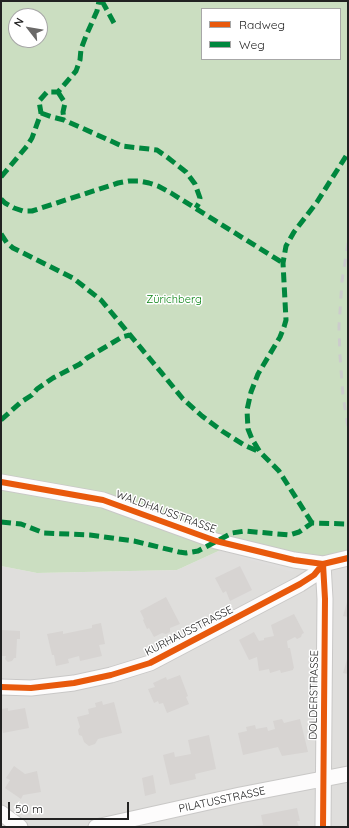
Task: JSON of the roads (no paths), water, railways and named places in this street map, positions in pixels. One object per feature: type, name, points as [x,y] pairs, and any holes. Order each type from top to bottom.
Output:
[{"type":"street","name":"WALDHAUSSTRASSE","points":[[1,482],[103,500],[216,541],[294,560],[323,564]]},
{"type":"street","points":[[323,564],[348,558]]},
{"type":"street","name":"KURHAUSSTRASSE","points":[[1,687],[31,688],[74,683],[111,675],[150,663],[305,581],[314,575],[323,564]]},
{"type":"street","name":"DOLDERSTRASSE","points":[[323,564],[323,827]]},
{"type":"street","points":[[305,581],[324,590]]},
{"type":"street","name":"PILATUSSTRASSE","points":[[96,827],[240,795],[348,774]]},
{"type":"street","points":[[1,813],[20,827]]},
{"type":"railway","points":[[348,243],[342,281],[339,327],[343,396],[348,427]]},
{"type":"park label","name":"Zürichberg","points":[[174,300]]}]
